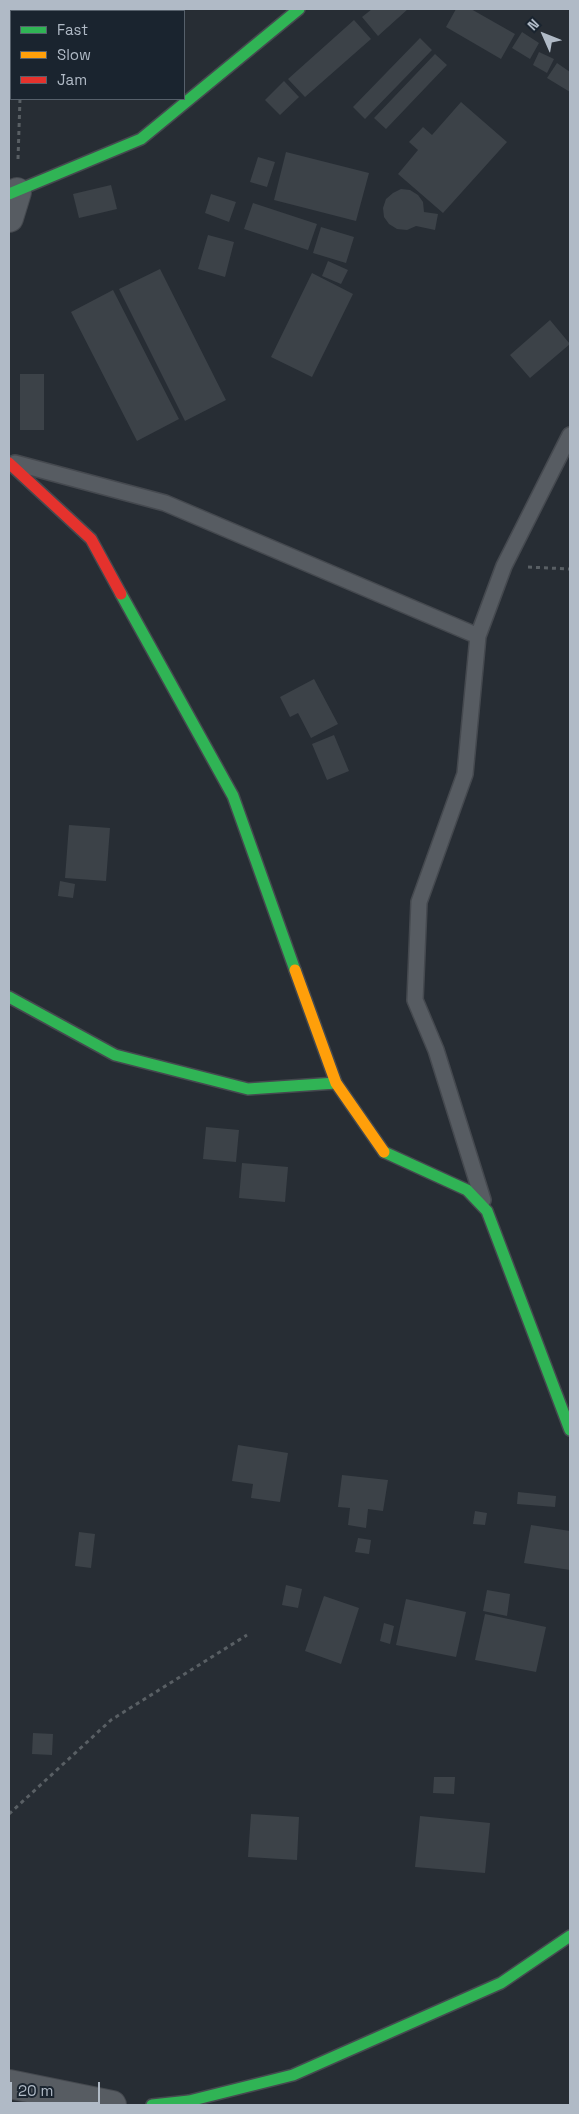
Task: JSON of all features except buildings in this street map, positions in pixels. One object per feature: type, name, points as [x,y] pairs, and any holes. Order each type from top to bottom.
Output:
[{"type":"street","points":[[9,218],[13,193],[141,139],[299,9]]},
{"type":"street","points":[[9,462],[43,496],[92,539],[233,796],[336,1082],[385,1154],[467,1190],[487,1212],[570,1430]]},
{"type":"street","points":[[9,997],[115,1055],[125,1058],[248,1089],[336,1082]]},
{"type":"street","points":[[152,2105],[188,2101],[293,2075],[501,1983],[570,1936]]},
{"type":"street","points":[[9,2084],[112,2105]]},
{"type":"lane","points":[[487,1212],[436,1050],[415,1000],[419,902],[465,774],[478,636],[504,566],[570,435]]},
{"type":"lane","points":[[9,462],[165,503],[478,636]]},
{"type":"path","points":[[13,193],[20,100]]},
{"type":"path","points":[[504,566],[570,569]]},
{"type":"path","points":[[9,1814],[111,1720],[247,1635]]},
{"type":"traffic: fast","points":[[9,194],[141,139],[299,9]]},
{"type":"traffic: fast","points":[[121,594],[233,796],[295,970]]},
{"type":"traffic: fast","points":[[9,997],[115,1055],[248,1089],[336,1083]]},
{"type":"traffic: fast","points":[[384,1152],[467,1190],[487,1211],[570,1430]]},
{"type":"traffic: fast","points":[[152,2105],[189,2101],[293,2075],[501,1983],[570,1936]]},
{"type":"traffic: slow","points":[[295,970],[336,1083],[384,1152]]},
{"type":"traffic: jam","points":[[9,463],[91,539],[121,594]]}]
